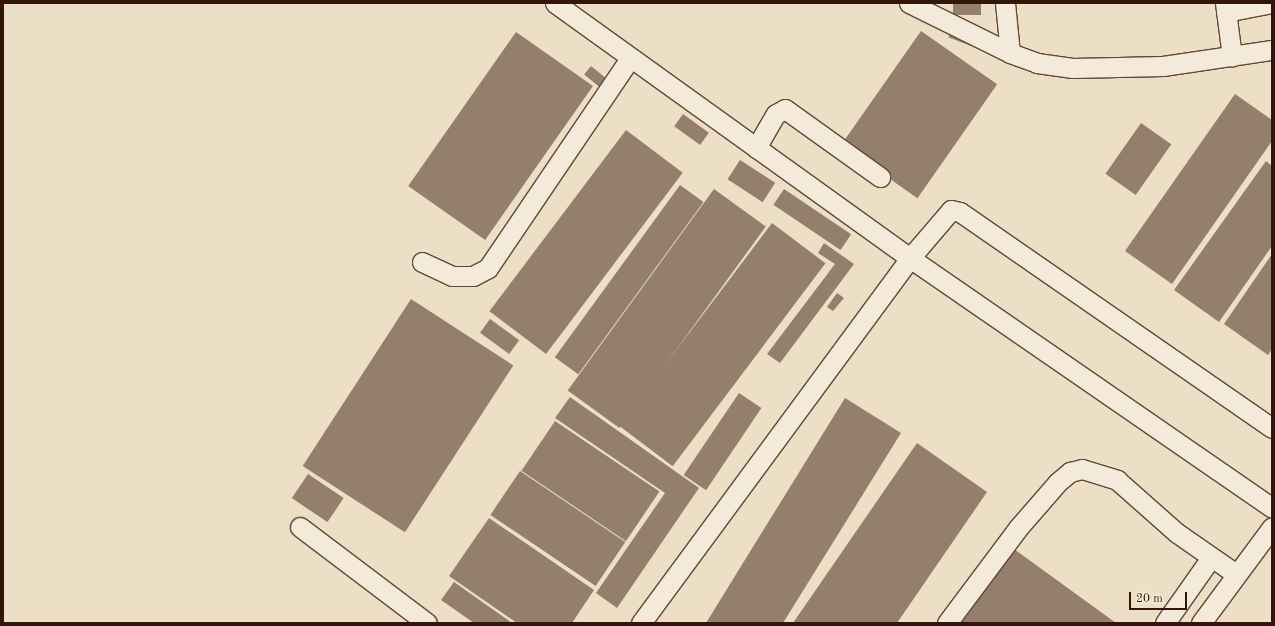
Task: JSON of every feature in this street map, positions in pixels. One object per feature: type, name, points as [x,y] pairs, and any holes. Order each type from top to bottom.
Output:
[{"type":"street","points":[[555,3],[910,258],[1272,508]]},
{"type":"street","points":[[909,3],[1010,53],[1037,63],[1073,68],[1163,66],[1272,50]]},
{"type":"street","points":[[1006,3],[1010,53]]},
{"type":"street","points":[[1232,57],[1225,7],[1272,3]]},
{"type":"street","points":[[422,262],[452,276],[472,276],[488,268],[630,58]]},
{"type":"street","points":[[756,148],[776,114],[785,109],[880,177]]},
{"type":"street","points":[[641,623],[910,258],[942,217],[951,210],[960,212],[1272,428]]},
{"type":"street","points":[[947,623],[1018,528],[1058,482],[1076,471],[1117,480],[1210,559],[1236,574]]},
{"type":"street","points":[[300,527],[426,623]]},
{"type":"street","points":[[1201,623],[1272,527]]},
{"type":"street","points":[[1165,623],[1210,559]]},
{"type":"building","points":[[953,3],[981,3],[981,15],[953,15]]},
{"type":"building","points":[[952,28],[975,37],[972,46],[948,37]]},
{"type":"building","points":[[921,31],[997,84],[917,198],[841,145]]},
{"type":"building","points":[[516,32],[593,86],[485,240],[408,186]]},
{"type":"building","points":[[591,66],[607,79],[600,88],[584,75]]},
{"type":"building","points":[[1235,94],[1272,120],[1272,141],[1172,284],[1125,251]]},
{"type":"building","points":[[683,114],[709,133],[700,145],[674,126]]},
{"type":"building","points":[[1141,123],[1171,144],[1136,195],[1105,174]]},
{"type":"building","points":[[626,130],[683,173],[546,354],[489,311]]},
{"type":"building","points":[[740,160],[775,183],[763,202],[727,179]]},
{"type":"building","points":[[1266,161],[1272,166],[1272,246],[1219,322],[1174,290]]},
{"type":"building","points":[[680,185],[703,202],[578,374],[555,357]]},
{"type":"building","points":[[714,189],[766,227],[619,428],[568,390]]},
{"type":"building","points":[[784,189],[851,234],[841,250],[773,205]]},
{"type":"building","points":[[772,223],[826,263],[673,466],[619,426]]},
{"type":"building","points":[[824,243],[854,264],[780,363],[767,354],[835,264],[818,253]]},
{"type":"building","points":[[1272,254],[1272,349],[1268,355],[1224,324]]},
{"type":"building","points":[[837,293],[844,298],[833,311],[827,307]]},
{"type":"building","points":[[411,299],[513,365],[405,532],[303,466]]},
{"type":"building","points":[[490,319],[519,340],[509,354],[480,333]]},
{"type":"building","points":[[739,393],[761,408],[706,490],[684,475]]},
{"type":"building","points":[[570,397],[699,488],[617,608],[596,593],[665,493],[555,418]]},
{"type":"building","points":[[845,398],[901,433],[783,623],[706,623]]},
{"type":"building","points":[[555,421],[659,491],[626,541],[521,471]]},
{"type":"building","points":[[917,443],[987,492],[897,623],[793,623]]},
{"type":"building","points":[[520,471],[625,542],[596,586],[490,515]]},
{"type":"building","points":[[308,474],[344,498],[327,522],[292,498]]},
{"type":"building","points":[[489,518],[594,590],[572,623],[517,623],[449,576]]},
{"type":"building","points":[[1014,549],[1116,623],[960,623]]},
{"type":"building","points":[[454,582],[512,623],[474,623],[441,600]]}]
